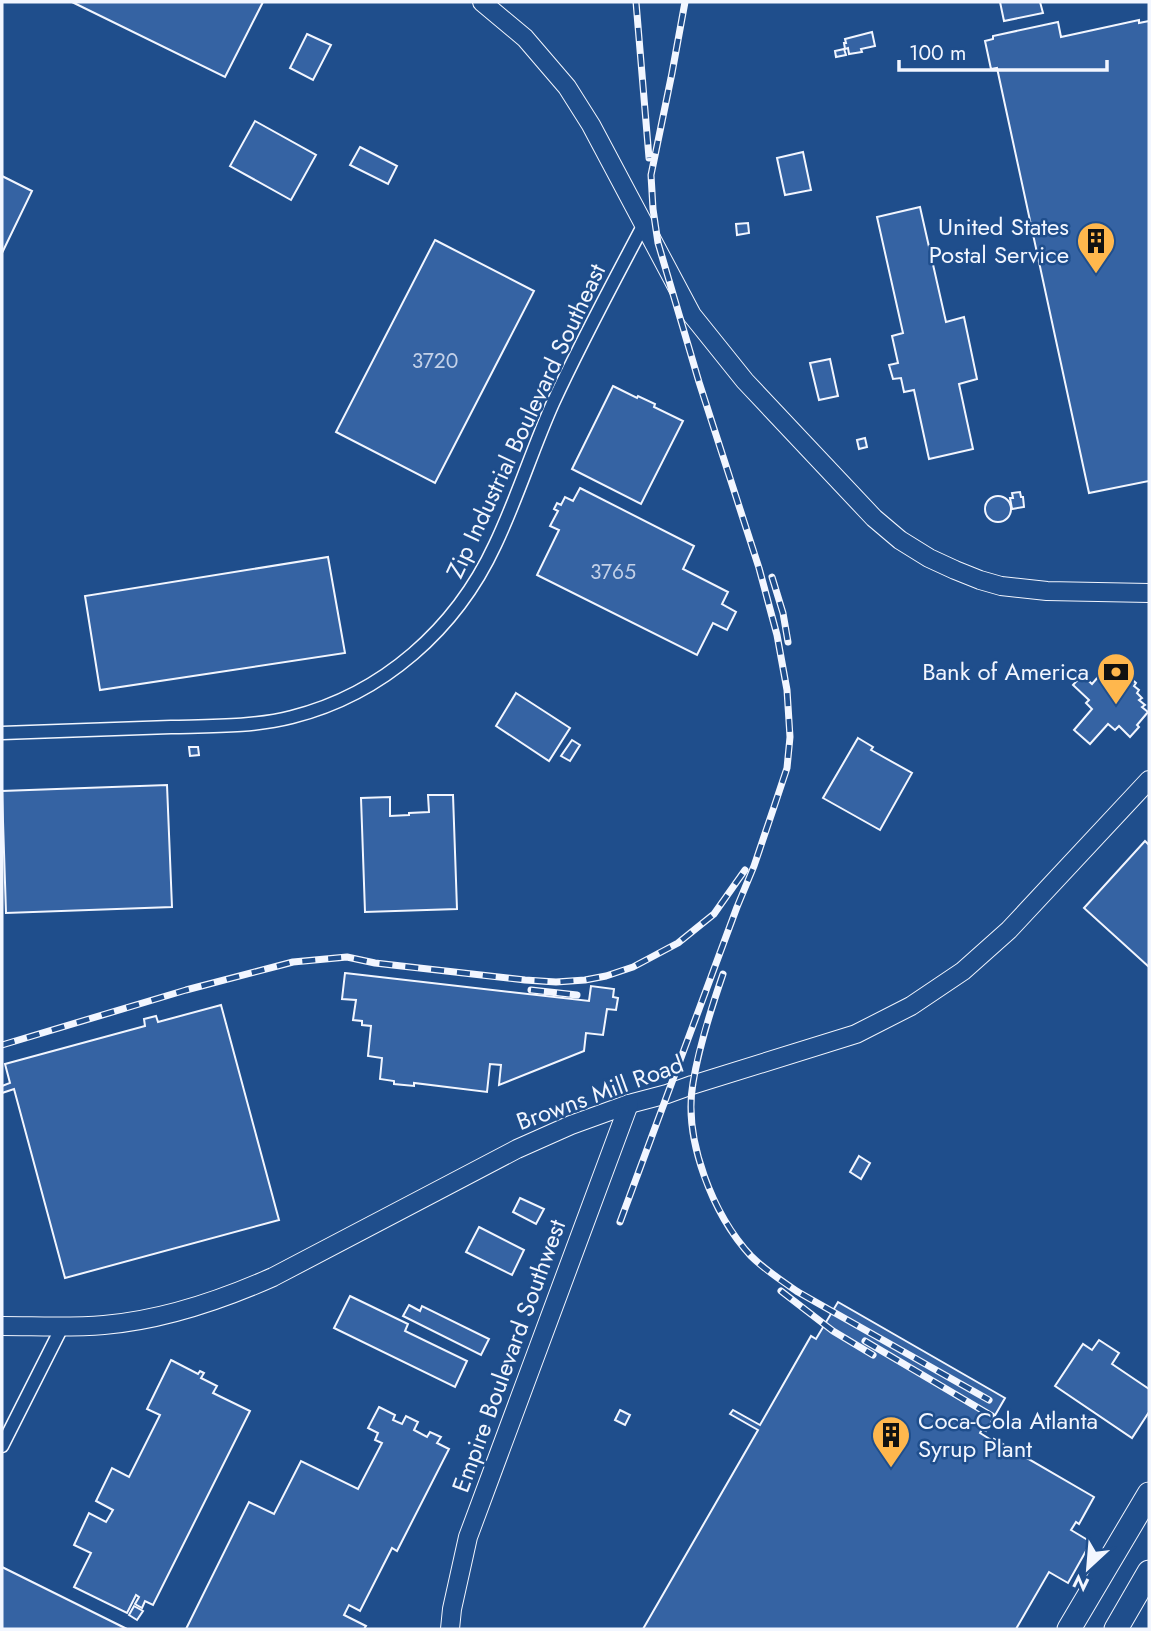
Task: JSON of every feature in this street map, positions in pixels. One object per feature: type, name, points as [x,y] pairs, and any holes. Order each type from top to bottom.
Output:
[{"type":"highway","points":[[1069,1629],[1149,1494]]},
{"type":"highway","points":[[1116,1629],[1149,1572]]},
{"type":"highway","points":[[1134,1629],[1149,1604]]},
{"type":"street","points":[[482,2],[525,38],[567,87],[591,125],[692,315],[745,381],[874,518],[900,540],[955,570],[1001,586],[1064,592],[1149,593]]},
{"type":"street","name":"Zip Industrial Boulevard Southeast","points":[[2,733],[239,725],[291,717],[340,701],[376,682],[414,654],[448,621],[473,587],[491,552],[553,403],[644,224]]},
{"type":"street","name":"Browns Mill Road","points":[[2,1325],[104,1325],[148,1319],[232,1295],[273,1277],[517,1149],[571,1125],[629,1104],[856,1034],[911,1006],[963,971],[1009,930],[1149,780]]},
{"type":"street","name":"Empire Boulevard Southwest","points":[[450,1629],[468,1537],[629,1104]]},
{"type":"street","points":[[2,1446],[62,1327]]},
{"type":"building","points":[[72,2],[263,2],[225,77]]},
{"type":"building","points":[[1000,2],[1040,2],[1043,13],[1004,21]]},
{"type":"building","name":"United States Postal Service","points":[[1139,20],[1139,23],[1149,21],[1149,481],[1089,493],[997,68],[991,69],[985,41],[993,39],[993,36],[1058,22],[1061,37]]},
{"type":"building","points":[[872,32],[875,46],[849,54],[848,48],[845,49],[845,39]]},
{"type":"building","points":[[307,34],[331,45],[313,80],[290,68]]},
{"type":"building","points":[[844,49],[846,55],[836,57],[835,51]]},
{"type":"building","points":[[255,121],[316,155],[291,200],[230,166]]},
{"type":"building","points":[[360,147],[397,166],[388,184],[350,165]]},
{"type":"building","points":[[803,152],[811,190],[785,195],[777,158]]},
{"type":"building","points":[[2,176],[32,191],[2,253]]},
{"type":"building","points":[[920,207],[946,322],[964,317],[977,379],[959,384],[973,449],[929,459],[914,390],[904,392],[901,378],[893,379],[889,365],[898,363],[892,336],[903,333],[877,217]]},
{"type":"building","points":[[748,223],[749,233],[737,235],[736,224]]},
{"type":"building","points":[[435,240],[534,291],[435,483],[336,432]]},
{"type":"building","points":[[830,359],[838,396],[819,400],[810,363]]},
{"type":"building","points":[[613,386],[655,404],[654,407],[683,421],[641,504],[572,469]]},
{"type":"building","points":[[865,438],[867,447],[859,449],[857,440]]},
{"type":"building","points":[[580,488],[694,546],[683,569],[728,592],[722,604],[736,612],[727,630],[713,623],[697,655],[537,575],[559,530],[550,526],[558,511],[554,509],[557,503],[561,505],[565,497],[573,501]]},
{"type":"building","points":[[1020,492],[1024,507],[1012,509],[1012,493]]},
{"type":"building","points":[[998,496],[1007,500],[1011,509],[1007,518],[998,522],[989,518],[985,509],[989,500]]},
{"type":"building","points":[[328,557],[345,653],[100,690],[85,596]]},
{"type":"building","name":"Bank of America","points":[[1119,668],[1136,683],[1134,686],[1142,698],[1139,700],[1148,712],[1130,737],[1119,726],[1115,730],[1108,724],[1090,744],[1074,730],[1092,709],[1086,703],[1089,700],[1073,685],[1082,675],[1092,684],[1105,669],[1112,675]]},
{"type":"building","points":[[516,693],[570,728],[549,761],[496,726]]},
{"type":"building","points":[[858,738],[873,747],[871,750],[912,773],[880,830],[823,798]]},
{"type":"building","points":[[572,740],[580,745],[570,761],[561,756]]},
{"type":"building","points":[[189,747],[198,747],[199,755],[190,756]]},
{"type":"building","points":[[167,785],[172,907],[6,913],[2,791]]},
{"type":"building","points":[[428,795],[453,795],[457,909],[365,912],[361,798],[390,797],[390,816],[429,812]]},
{"type":"building","points":[[1145,841],[1149,845],[1149,967],[1084,908]]},
{"type":"building","points":[[345,973],[589,1001],[591,986],[614,989],[613,997],[618,998],[616,1010],[607,1009],[603,1035],[586,1033],[584,1051],[499,1085],[501,1065],[490,1064],[487,1092],[414,1083],[414,1086],[380,1079],[382,1058],[368,1056],[371,1026],[353,1020],[356,1000],[342,999]]},
{"type":"building","points":[[221,1005],[279,1220],[65,1278],[14,1089],[2,1093],[2,1086],[10,1083],[5,1064],[145,1026],[144,1019],[156,1016],[158,1022]]},
{"type":"building","points":[[859,1156],[870,1163],[861,1179],[850,1172]]},
{"type":"building","points":[[520,1198],[544,1209],[536,1224],[513,1212]]},
{"type":"building","points":[[479,1227],[524,1250],[512,1275],[466,1252]]},
{"type":"building","points":[[350,1296],[408,1324],[405,1331],[467,1361],[455,1387],[334,1328]]},
{"type":"building","name":"Coca-Cola Atlanta Syrup Plant","points":[[838,1302],[1005,1398],[986,1431],[982,1429],[980,1433],[1094,1497],[1079,1524],[1076,1522],[1071,1530],[1091,1542],[1068,1583],[1049,1572],[1016,1629],[643,1629],[758,1430],[730,1414],[733,1410],[760,1425],[811,1336],[816,1339]]},
{"type":"building","points":[[409,1305],[420,1311],[422,1306],[489,1339],[481,1355],[403,1316]]},
{"type":"building","points":[[1099,1340],[1119,1353],[1112,1364],[1149,1389],[1149,1412],[1132,1438],[1055,1386],[1083,1344],[1092,1350]]},
{"type":"building","points":[[171,1360],[198,1374],[200,1371],[204,1373],[201,1378],[217,1386],[213,1393],[250,1411],[153,1605],[145,1601],[142,1608],[135,1604],[139,1597],[136,1595],[127,1613],[74,1587],[91,1553],[74,1545],[89,1513],[106,1522],[113,1510],[96,1501],[112,1468],[129,1477],[160,1415],[147,1409]]},
{"type":"building","points":[[379,1407],[395,1415],[393,1420],[402,1424],[406,1416],[418,1422],[414,1430],[427,1437],[430,1432],[441,1437],[437,1443],[449,1449],[397,1551],[392,1548],[360,1611],[349,1605],[344,1615],[366,1626],[364,1629],[186,1629],[249,1502],[274,1514],[301,1461],[358,1489],[382,1443],[375,1440],[378,1433],[368,1428]]},
{"type":"building","points":[[620,1410],[630,1415],[625,1425],[615,1420]]},
{"type":"building","points":[[2,1567],[127,1629],[2,1629]]},
{"type":"building","points":[[134,1606],[143,1611],[137,1620],[129,1615]]},
{"type":"railway","points":[[636,2],[649,158]]},
{"type":"railway","points":[[620,1222],[754,866],[787,768],[790,737],[787,690],[777,635],[759,568],[658,243],[653,209],[651,175],[685,2]]},
{"type":"railway","points":[[772,577],[788,642]]},
{"type":"railway","points":[[2,1045],[186,990],[293,962],[347,957],[375,963],[556,982],[606,976],[633,967],[678,943],[714,914],[745,870]]},
{"type":"railway","points":[[723,974],[699,1055],[691,1105],[697,1152],[713,1198],[724,1220],[751,1256],[798,1292],[989,1400]]},
{"type":"railway","points":[[531,990],[577,995]]},
{"type":"railway","points":[[781,1291],[833,1331],[873,1355]]},
{"type":"railway","points":[[865,1341],[992,1416]]},
{"type":"place","name":"United States Postal Service","points":[[1096,275]]},
{"type":"place","name":"Bank of America","points":[[1116,706]]},
{"type":"place","name":"Coca-Cola Atlanta Syrup Plant","points":[[891,1469]]}]
